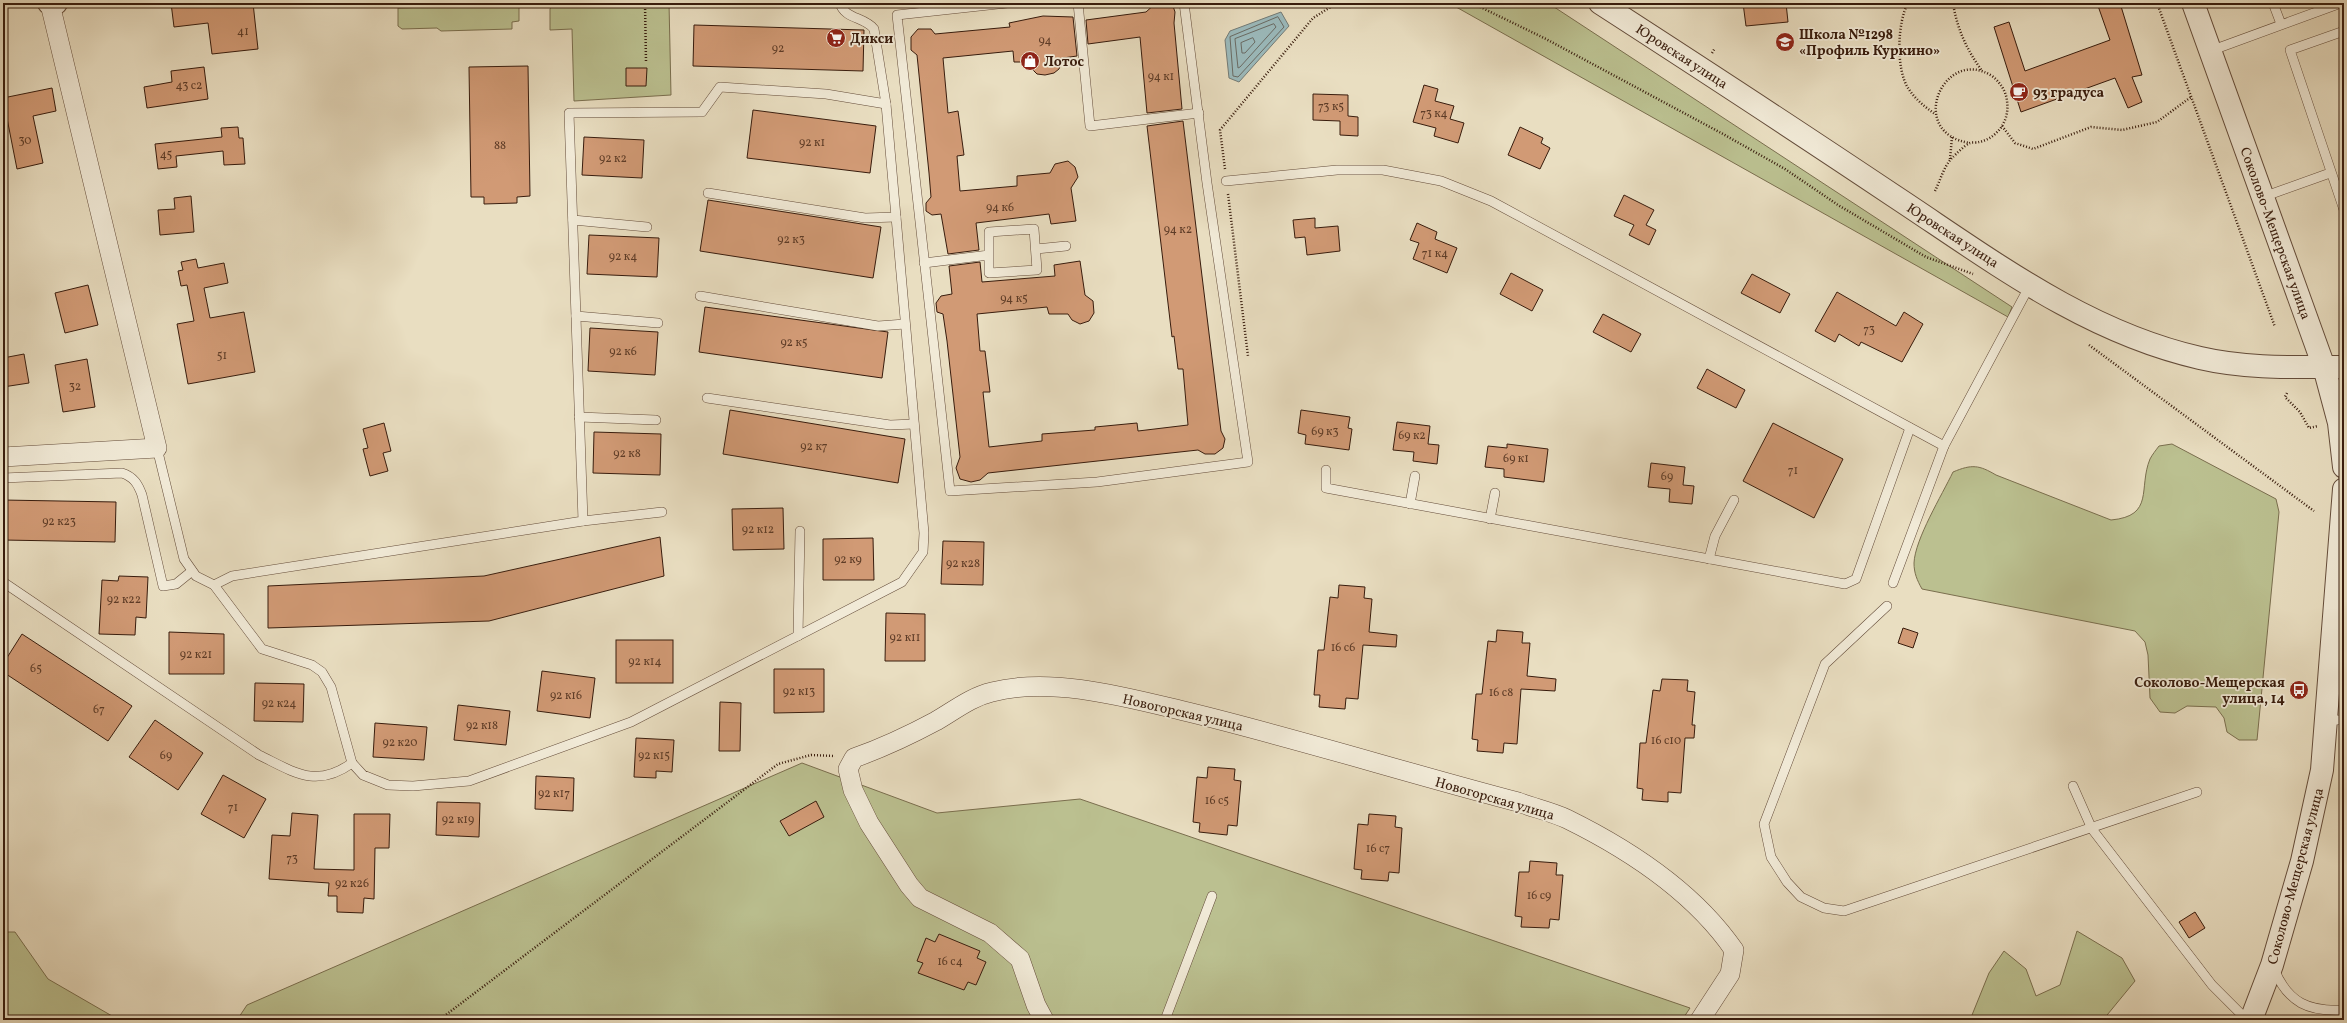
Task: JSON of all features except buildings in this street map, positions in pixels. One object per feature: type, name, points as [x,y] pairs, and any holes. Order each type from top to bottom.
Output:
[{"type":"street","points":[[3,457],[157,448],[51,3]]},
{"type":"street","name":"Юровская улица","points":[[1600,3],[2058,303],[2101,324],[2142,341],[2201,358],[2246,365],[2334,367]]},
{"type":"street","name":"Соколово-Мещерская улица","points":[[2193,3],[2264,197],[2334,367],[2344,467]]},
{"type":"street","name":"Соколово-Мещерская улица","points":[[2251,1020],[2272,965],[2314,812],[2322,770],[2335,720],[2344,489]]},
{"type":"street","name":"Новогорская улица","points":[[854,758],[902,738],[936,721],[962,704],[992,692],[1025,687],[1061,687],[1131,698],[1223,720],[1518,802],[1566,819],[1619,848],[1669,881],[1721,930],[1734,950],[1730,974],[1700,1020]]},
{"type":"street","points":[[854,758],[848,769],[853,790],[869,823],[909,885],[920,898],[990,933],[1020,959],[1036,1005],[1044,1020]]},
{"type":"lane","points":[[157,448],[184,559],[192,571],[214,585],[262,649],[312,665],[322,672],[331,687],[352,764],[363,775],[388,785],[412,786],[469,781],[631,722],[902,582],[923,552],[924,533],[886,104],[874,29],[866,21],[847,14],[840,3]]},
{"type":"lane","points":[[1007,3],[897,15],[950,491],[1097,482],[1248,462],[1184,3]]},
{"type":"lane","points":[[1078,3],[1090,126],[1199,113]]},
{"type":"lane","points":[[2273,3],[2281,24]]},
{"type":"lane","points":[[2210,51],[2341,3]]},
{"type":"lane","points":[[2344,31],[2290,50],[2330,173],[2344,210]]},
{"type":"lane","points":[[583,521],[569,113],[702,112],[720,87],[826,94],[886,104]]},
{"type":"lane","points":[[1226,181],[1337,170],[1382,170],[1441,181],[1491,201],[1944,446]]},
{"type":"lane","points":[[2264,197],[2330,173]]},
{"type":"lane","points":[[708,193],[865,218],[896,217]]},
{"type":"lane","points":[[573,220],[647,228]]},
{"type":"lane","points":[[1034,229],[1037,270],[989,273],[989,255],[989,232],[1034,229]]},
{"type":"lane","points":[[1036,249],[1066,246]]},
{"type":"lane","points":[[924,263],[989,255]]},
{"type":"lane","points":[[1893,583],[1944,446],[2030,285]]},
{"type":"lane","points":[[700,296],[878,326],[905,324]]},
{"type":"lane","points":[[576,316],[658,323]]},
{"type":"lane","points":[[707,398],[890,425],[914,424]]},
{"type":"lane","points":[[579,417],[656,420]]},
{"type":"lane","points":[[1326,470],[1326,488],[1845,584],[1856,579],[1910,428]]},
{"type":"lane","points":[[3,478],[122,472],[131,476],[138,484],[142,495],[163,586],[176,584],[192,571]]},
{"type":"lane","points":[[1410,504],[1415,476]]},
{"type":"lane","points":[[1490,518],[1495,493]]},
{"type":"lane","points":[[1709,559],[1715,536],[1734,500]]},
{"type":"lane","points":[[214,585],[232,576],[583,521],[662,512]]},
{"type":"lane","points":[[798,636],[800,531]]},
{"type":"lane","points":[[3,582],[259,755],[305,776],[324,777],[339,772],[352,764]]},
{"type":"lane","points":[[1886,606],[1825,664],[1764,824],[1771,857],[1787,882],[1801,897],[1824,908],[1844,911],[2092,829],[2198,792]]},
{"type":"lane","points":[[2073,786],[2092,829],[2212,985],[2247,1020]]},
{"type":"lane","points":[[1165,1020],[1212,896]]},
{"type":"lane","points":[[2272,965],[2281,984],[2299,1002],[2326,1011],[2344,1010]]},
{"type":"path","points":[[645,3],[646,62]]},
{"type":"path","points":[[1248,362],[1220,130],[1313,18],[1338,3]]},
{"type":"path","points":[[1472,3],[1546,39],[1730,138],[1785,169],[1838,205],[1915,251],[1976,275]]},
{"type":"path","points":[[1908,3],[1905,9],[1899,35],[1900,64],[1908,87],[1922,106],[1936,114]]},
{"type":"path","points":[[1950,159],[1970,143],[1988,139],[2002,126],[2008,108],[2006,94],[1999,82],[1983,72],[1972,58],[1961,37],[1953,3]]},
{"type":"path","points":[[2157,3],[2275,327]]},
{"type":"path","points":[[1970,143],[1952,137],[1939,123],[1936,114],[1937,96],[1947,80],[1964,71],[1983,72]]},
{"type":"path","points":[[2002,126],[2015,143],[2033,149],[2091,128],[2122,130],[2157,122],[2191,97]]},
{"type":"path","points":[[1935,191],[1950,159],[1952,137]]},
{"type":"path","points":[[2089,345],[2314,511]]},
{"type":"path","points":[[2287,393],[2285,397],[2300,412],[2309,428],[2318,426]]},
{"type":"path","points":[[439,1020],[778,764],[811,755],[854,758]]},
{"type":"green space","points":[[494,3],[519,3],[519,21],[512,22],[512,29],[441,31],[437,28],[402,29],[398,26],[398,8],[490,5]]},
{"type":"green space","points":[[553,3],[640,3],[642,5],[669,3],[671,95],[574,101],[572,29],[550,30],[550,9]]},
{"type":"green space","points":[[1449,3],[1548,3],[2012,307],[2008,317]]},
{"type":"green space","points":[[2172,444],[2276,499],[2279,512],[2257,740],[2239,740],[2227,732],[2224,718],[2216,707],[2187,706],[2175,713],[2160,712],[2150,698],[2148,655],[2145,642],[2135,631],[1922,589],[1915,573],[1914,563],[1919,542],[1953,472],[1970,467],[1985,469],[1996,475],[2111,520],[2125,517],[2134,513],[2140,507],[2150,459],[2159,446]]},
{"type":"green space","points":[[802,763],[937,813],[1080,799],[1690,1008],[1682,1020],[237,1020],[247,1005]]},
{"type":"green space","points":[[2077,931],[2122,958],[2135,981],[2103,1020],[1970,1020],[1989,973],[2004,951],[2026,969],[2036,996],[2060,985]]},
{"type":"green space","points":[[3,932],[15,932],[48,979],[119,1020],[3,1020]]},
{"type":"water","points":[[1281,12],[1289,26],[1239,82],[1229,78],[1225,40],[1230,31]]},
{"type":"place","name":"Дикси","points":[[836,38]]},
{"type":"place","name":"Школа №1298 «Профиль Куркино»","points":[[1785,42]]},
{"type":"place","name":"Лотос","points":[[1030,61]]},
{"type":"place","name":"93 градуса","points":[[2019,92]]},
{"type":"place","name":"Соколово-Мещерская улица, 14","points":[[2299,690]]}]
